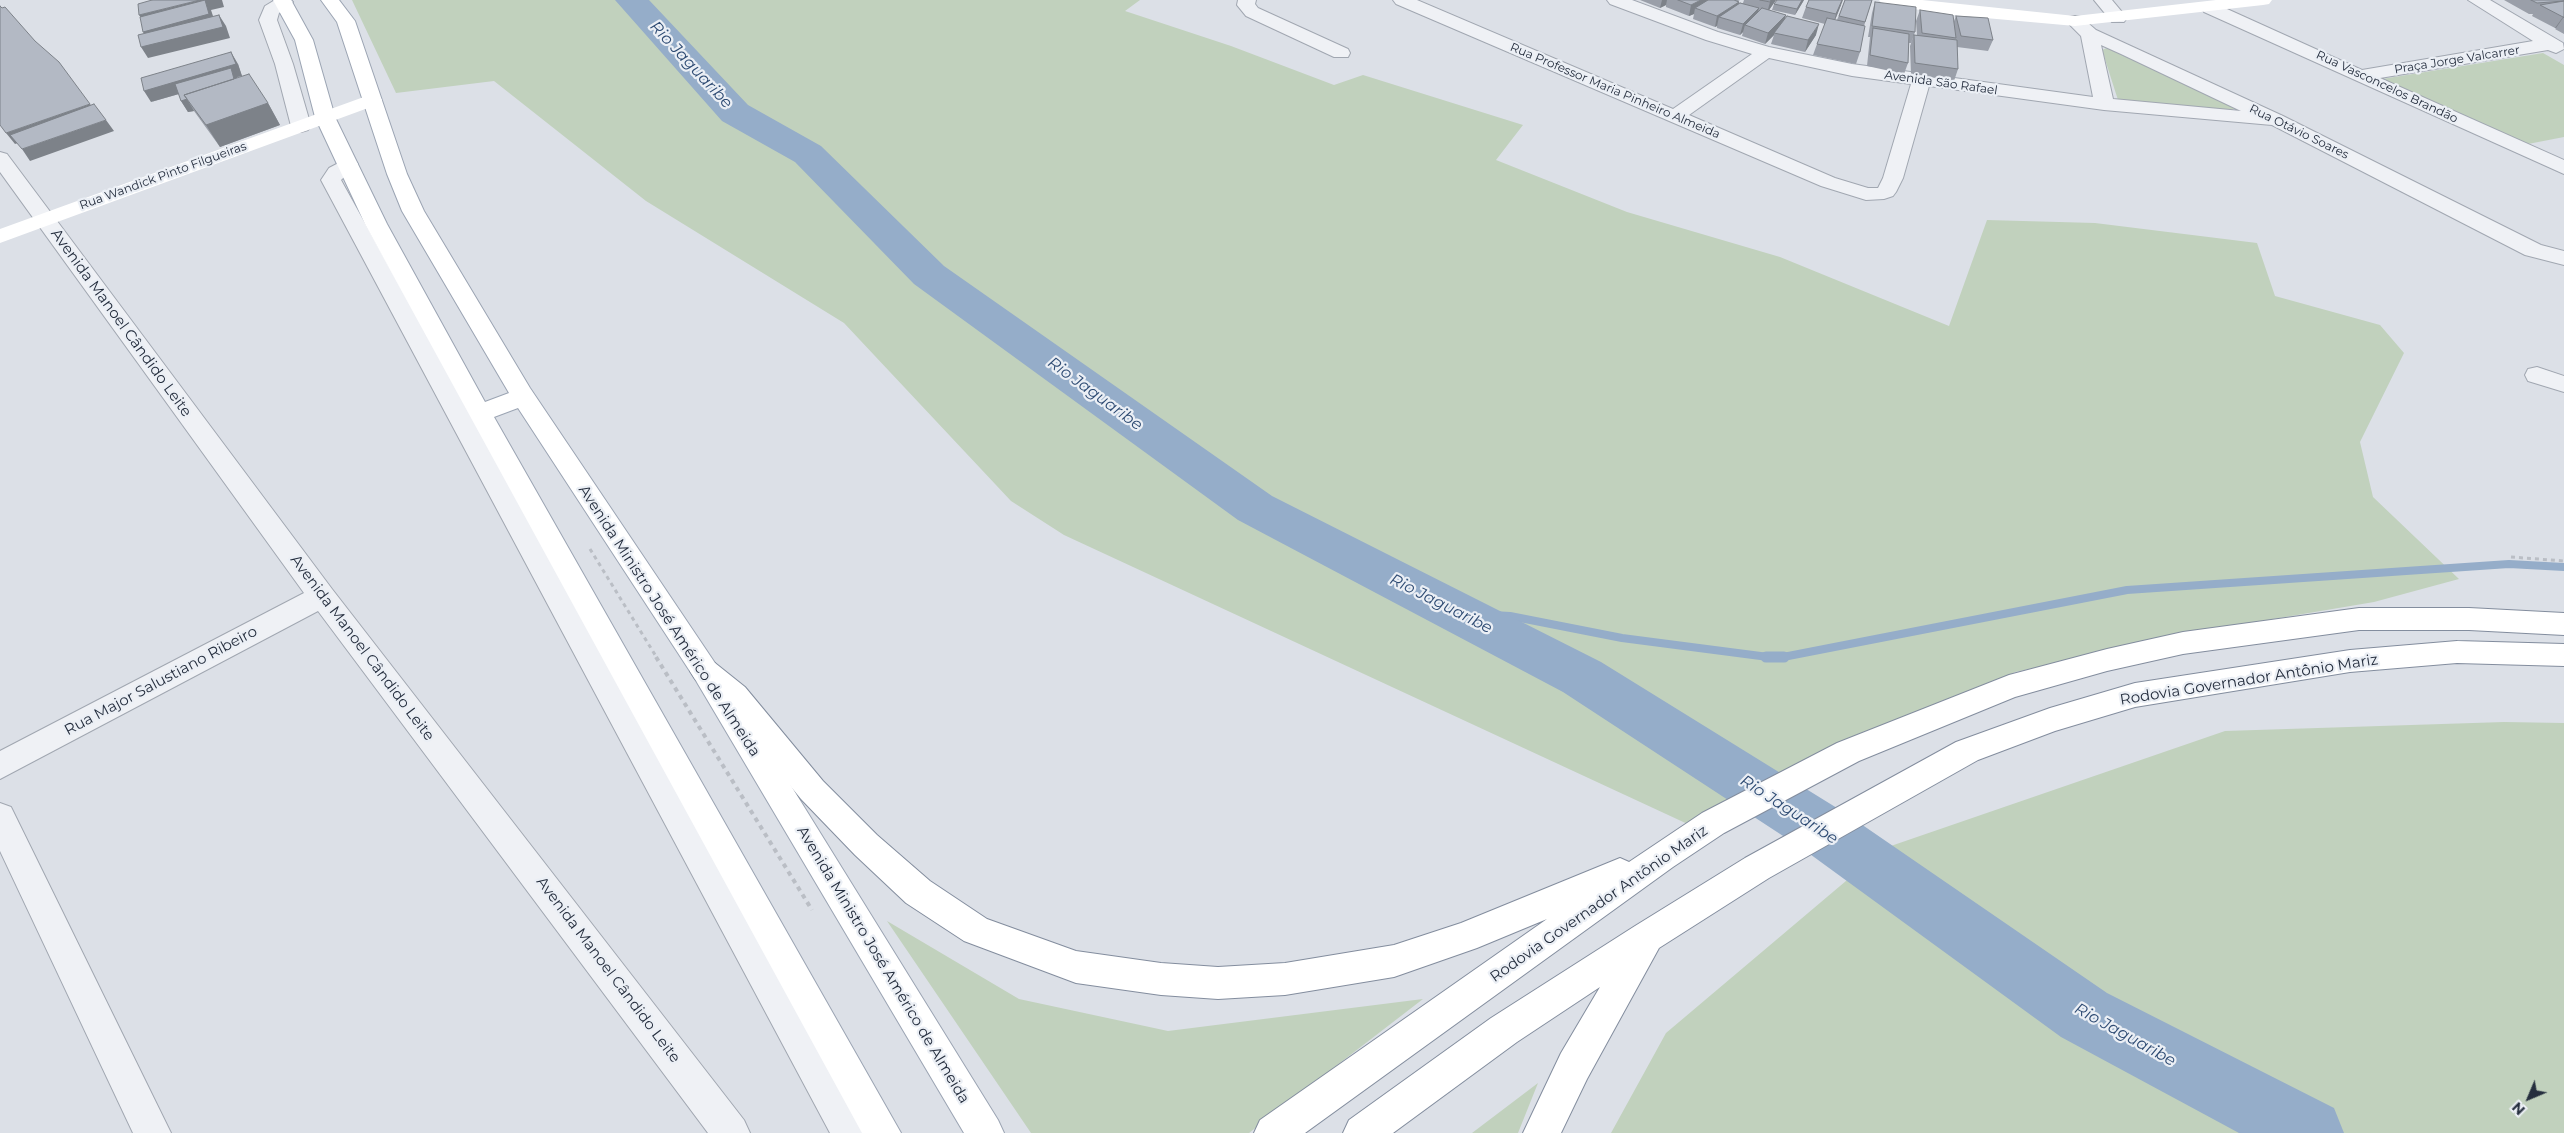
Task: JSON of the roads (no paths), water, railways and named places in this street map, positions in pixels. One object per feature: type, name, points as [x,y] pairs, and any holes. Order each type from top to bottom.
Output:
[{"type":"main road","points":[[1888,0],[1952,10],[2075,21],[2210,8],[2263,0]]},
{"type":"main road","points":[[310,5],[304,40],[313,121],[348,164],[376,224],[479,413],[882,1133]]},
{"type":"main road","name":"Avenida Ministro José Américo de Almeida","points":[[310,5],[372,100],[397,174],[413,211],[524,397],[705,671],[985,1133]]},
{"type":"main road","points":[[313,121],[372,100]]},
{"type":"main road","name":"Rua Wandick Pinto Filgueiras","points":[[0,236],[313,121]]},
{"type":"main road","points":[[479,413],[524,397]]},
{"type":"main road","name":"Rodovia Governador Antônio Mariz","points":[[1273,1133],[1661,857],[1713,824],[1848,752],[2009,688],[2107,660],[2183,643],[2359,619],[2469,619],[2564,624]]},
{"type":"main road","name":"Rodovia Governador Antônio Mariz","points":[[1362,1133],[1504,1030],[1756,868],[1967,751],[2050,720],[2135,695],[2350,661],[2457,652],[2564,655]]},
{"type":"main road","points":[[705,671],[734,695],[812,790],[866,846],[918,892],[976,930],[1076,967],[1161,979],[1218,983],[1285,979],[1394,961],[1465,937],[1661,857]]},
{"type":"main road","points":[[1542,1133],[1574,1066],[1647,937]]},
{"type":"street","points":[[1247,0],[1246,4],[1252,12],[1340,53]]},
{"type":"street","name":"Rua Professor Maria Pinheiro Almeida","points":[[1402,0],[1828,182],[1866,194],[1877,195],[1886,192],[1893,178],[1921,81]]},
{"type":"street","name":"Avenida São Rafael","points":[[1616,0],[1712,36],[1766,52],[1852,70],[1921,81],[2104,104],[2276,120]]},
{"type":"street","points":[[2103,0],[2118,18]]},
{"type":"street","points":[[2477,0],[2557,48]]},
{"type":"street","points":[[310,5],[271,10],[268,20],[282,58],[313,121]]},
{"type":"street","name":"Rua Vasconcelos Brandão","points":[[2210,8],[2363,75],[2564,168]]},
{"type":"street","name":"Rua Otávio Soares","points":[[2075,21],[2090,34],[2276,120],[2533,250],[2564,258]]},
{"type":"street","points":[[2090,34],[2104,104]]},
{"type":"street","points":[[282,58],[304,40]]},
{"type":"street","name":"Praça Jorge Valcarrer","points":[[2363,75],[2557,48]]},
{"type":"street","points":[[1675,116],[1766,52]]},
{"type":"street","points":[[2526,152],[2564,146]]},
{"type":"street","name":"Avenida Manoel Cândido Leite","points":[[0,158],[322,596],[731,1133]]},
{"type":"street","points":[[348,164],[336,172],[331,180],[850,1133]]},
{"type":"street","points":[[2537,375],[2564,384]]},
{"type":"street","name":"Rua Major Salustiano Ribeiro","points":[[0,766],[322,596]]},
{"type":"street","points":[[0,817],[152,1133]]},
{"type":"waterway","name":"Rio Jaguaribe","points":[[631,0],[735,113],[808,154],[929,275],[1255,508],[1582,677],[1824,831],[2084,1015],[2309,1133]]},
{"type":"waterway","points":[[1783,657],[2127,590],[2509,564],[2564,567]]},
{"type":"waterway","points":[[1458,613],[1510,616],[1622,638],[1768,657]]},
{"type":"waterway","points":[[1768,657],[1783,657]]},
{"type":"waterway","points":[[1768,657],[1776,658]]},
{"type":"waterway","points":[[1778,658],[1783,657]]}]
